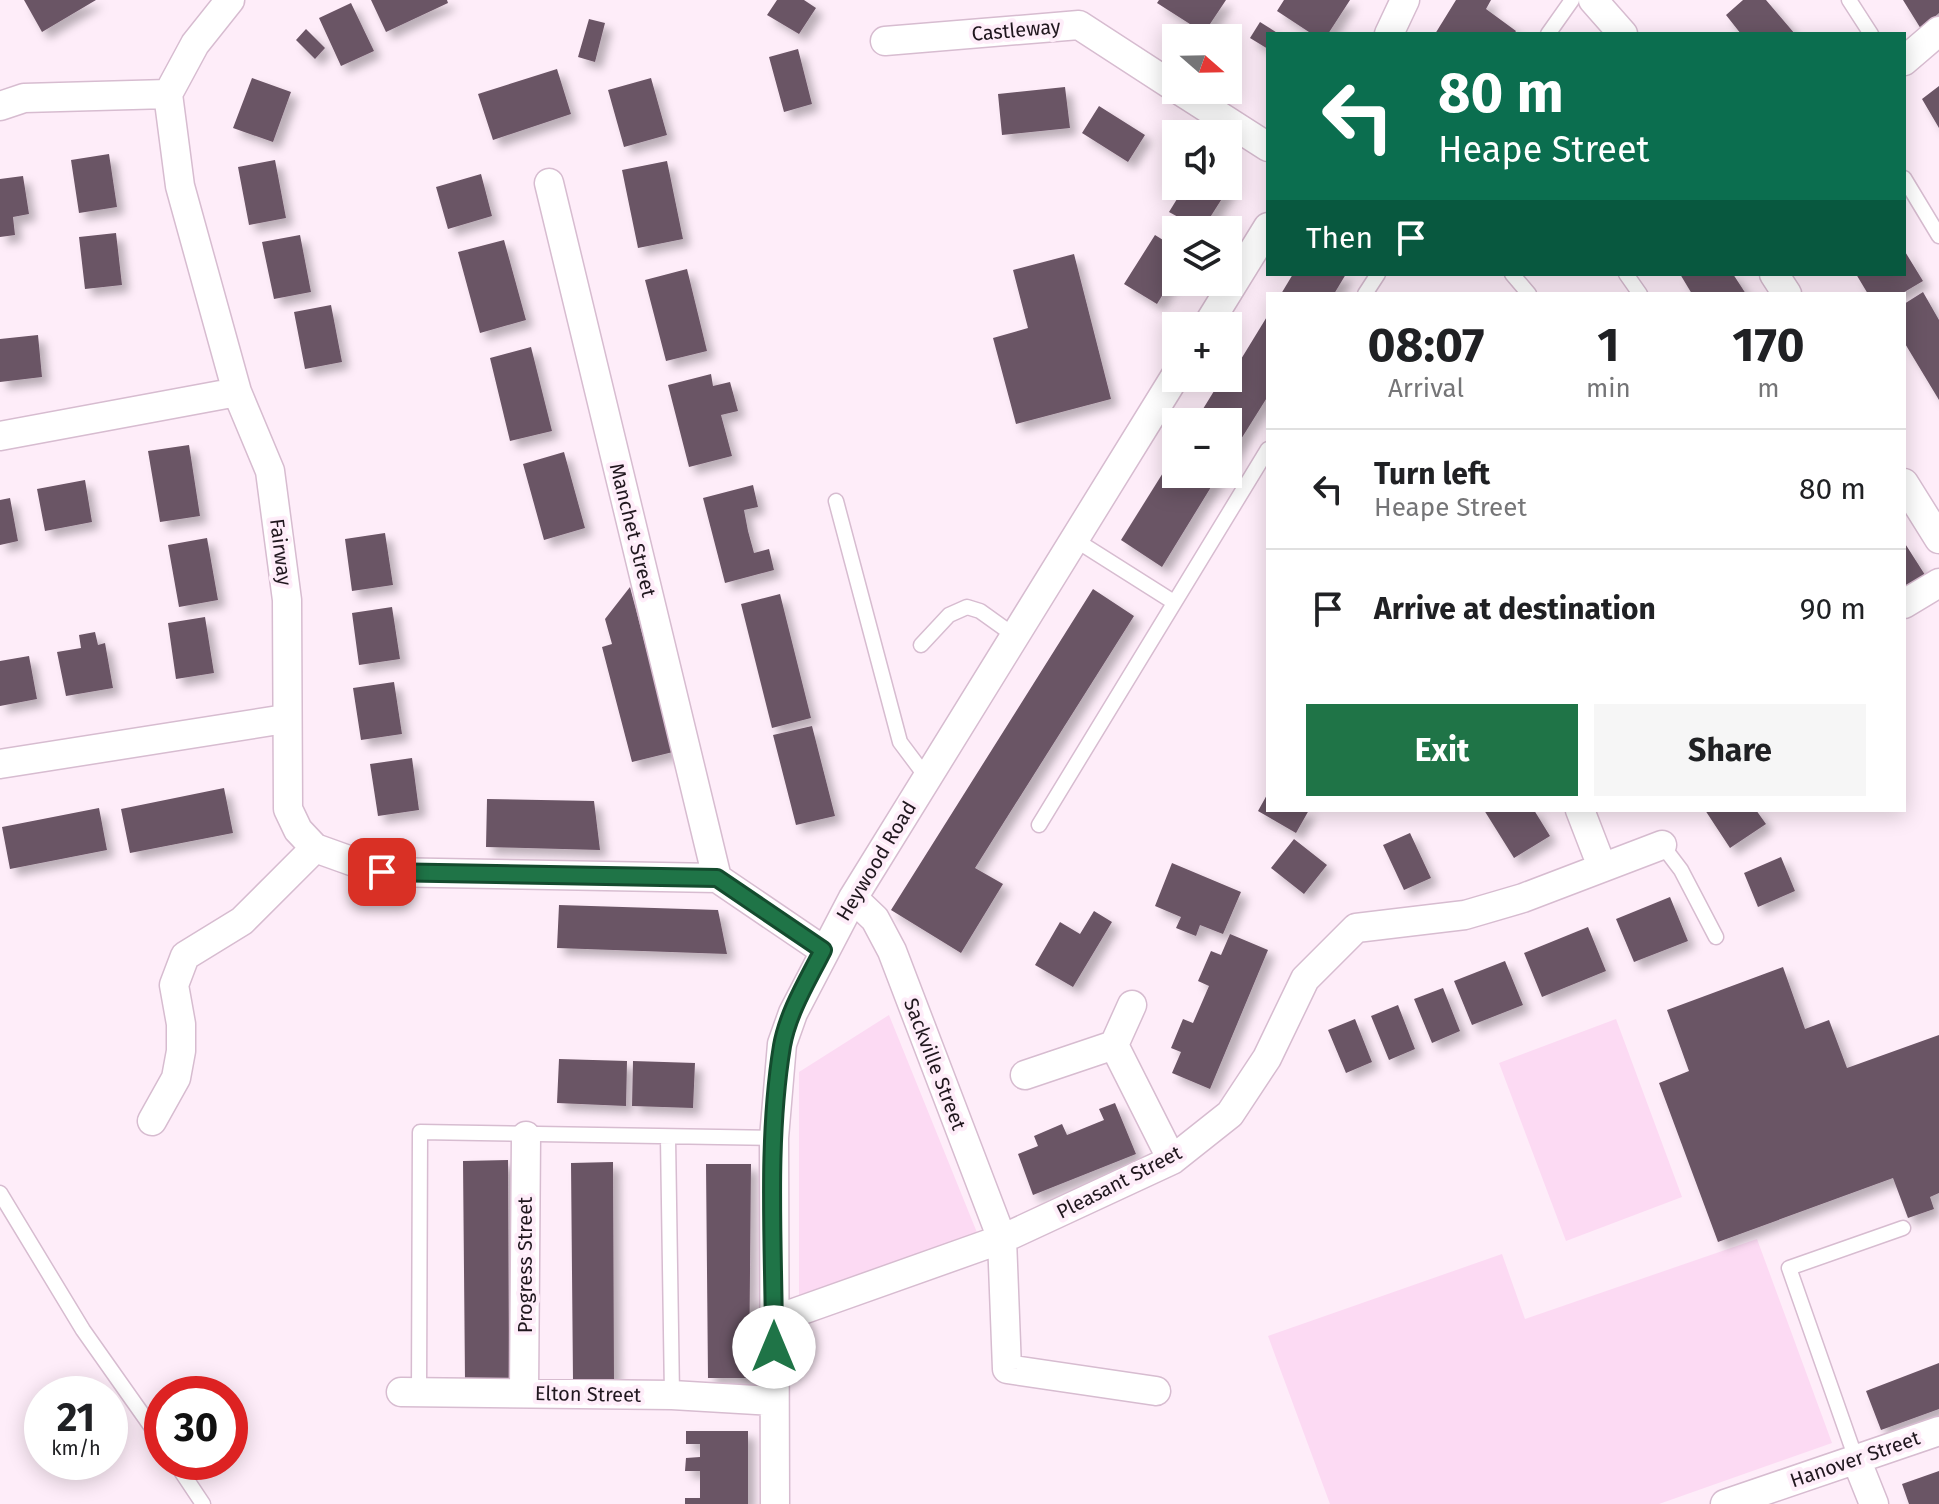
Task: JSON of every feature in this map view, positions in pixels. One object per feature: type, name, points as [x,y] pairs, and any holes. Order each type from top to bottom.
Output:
[{"type":"street","points":[[0,106],[24,98],[168,94],[195,44],[230,0]]},
{"type":"street","points":[[1390,32],[1405,0]]},
{"type":"street","points":[[1593,0],[1621,32]]},
{"type":"street","name":"Castleway","points":[[885,41],[1079,25],[1162,79]]},
{"type":"street","points":[[1906,59],[1939,31]]},
{"type":"street","name":"Fairway","points":[[168,94],[180,186],[237,392],[270,471],[287,600],[285,719],[288,809],[298,830],[315,848]]},
{"type":"street","name":"Castleway","points":[[1201,104],[1266,146]]},
{"type":"street","name":"Manchet Street","points":[[549,183],[717,878]]},
{"type":"street","points":[[1216,312],[1266,230]]},
{"type":"street","points":[[0,436],[237,392]]},
{"type":"street","name":"Heywood Road","points":[[775,1504],[774,1138],[782,1044],[823,950],[853,898],[1165,392]]},
{"type":"street","points":[[1920,495],[1939,539]]},
{"type":"street","points":[[1906,603],[1939,583]]},
{"type":"street","points":[[0,764],[285,719]]},
{"type":"street","points":[[1581,812],[1602,867]]},
{"type":"street","name":"Pleasant Street","points":[[774,1320],[1002,1239],[1172,1160],[1230,1114],[1267,1058],[1305,979],[1356,928],[1465,915],[1523,898],[1662,845]]},
{"type":"street","points":[[152,1121],[176,1078],[179,1065],[181,1024],[174,985],[185,956],[211,936],[242,921],[315,848],[382,872],[717,878],[823,950]]},
{"type":"street","name":"Sackville Street","points":[[853,898],[875,919],[892,951],[1002,1239],[1007,1369],[1156,1391]]},
{"type":"street","points":[[1025,1075],[1114,1045],[1132,1005]]},
{"type":"street","points":[[1114,1045],[1172,1160]]},
{"type":"street","name":"Progress Street","points":[[524,1393],[526,1136]]},
{"type":"street","name":"Elton Street","points":[[410,1393],[672,1395],[774,1401]]},
{"type":"street","name":"Hanover Street","points":[[1725,1504],[1939,1431]]},
{"type":"street","points":[[1856,1459],[1874,1504]]},
{"type":"lane","points":[[1549,32],[1572,0]]},
{"type":"lane","points":[[1849,0],[1870,32]]},
{"type":"lane","points":[[1906,181],[1939,236]]},
{"type":"lane","points":[[1514,276],[1527,292]]},
{"type":"lane","points":[[1039,825],[1172,601],[1266,452]]},
{"type":"lane","points":[[836,501],[900,742],[927,778]]},
{"type":"lane","points":[[1074,539],[1172,601]]},
{"type":"lane","points":[[921,645],[949,615],[967,607],[980,611],[1015,636]]},
{"type":"lane","points":[[1662,845],[1681,870],[1716,937]]},
{"type":"lane","points":[[410,1393],[420,1132],[774,1138]]},
{"type":"lane","points":[[668,1138],[672,1395]]},
{"type":"lane","points":[[0,1193],[83,1330],[144,1416]]},
{"type":"lane","points":[[1856,1459],[1789,1268],[1903,1228]]},
{"type":"lane","points":[[187,1480],[203,1504]]},
{"type":"shaded area","points":[[889,1015],[978,1235],[799,1295],[799,1072]]},
{"type":"shaded area","points":[[1616,1019],[1682,1197],[1566,1241],[1499,1063]]},
{"type":"shaded area","points":[[1757,1239],[1832,1443],[1659,1504],[1330,1504],[1268,1336],[1502,1254],[1525,1319]]},
{"type":"building","points":[[24,0],[96,0],[42,32]]},
{"type":"building","points":[[371,0],[447,0],[448,3],[386,32]]},
{"type":"building","points":[[777,0],[804,0],[816,8],[799,34],[767,15]]},
{"type":"building","points":[[1159,0],[1226,0],[1210,24],[1190,24],[1157,3]]},
{"type":"building","points":[[1284,0],[1350,0],[1329,32],[1309,32],[1277,11]]},
{"type":"building","points":[[1456,0],[1491,0],[1486,9],[1516,31],[1515,32],[1436,32]]},
{"type":"building","points":[[1743,0],[1766,0],[1793,32],[1739,32],[1726,15]]},
{"type":"building","points":[[1903,0],[1939,0],[1939,13],[1921,29]]},
{"type":"building","points":[[351,3],[374,51],[341,66],[319,18]]},
{"type":"building","points":[[589,19],[605,23],[595,62],[578,57]]},
{"type":"building","points":[[1260,22],[1276,32],[1266,32],[1266,48],[1250,38]]},
{"type":"building","points":[[306,29],[325,48],[315,59],[296,40]]},
{"type":"building","points":[[798,49],[812,104],[784,112],[769,57]]},
{"type":"building","points":[[557,69],[571,114],[493,140],[478,94]]},
{"type":"building","points":[[252,78],[291,92],[273,142],[233,128]]},
{"type":"building","points":[[651,78],[667,135],[624,147],[608,90]]},
{"type":"building","points":[[1939,86],[1939,128],[1922,99]]},
{"type":"building","points":[[1065,87],[1070,128],[1002,135],[998,94]]},
{"type":"building","points":[[1099,106],[1145,135],[1128,162],[1082,133]]},
{"type":"building","points":[[109,154],[117,207],[79,213],[71,160]]},
{"type":"building","points":[[275,160],[286,218],[249,225],[238,167]]},
{"type":"building","points":[[667,161],[683,239],[638,248],[622,170]]},
{"type":"building","points":[[481,174],[492,216],[448,229],[436,187]]},
{"type":"building","points":[[23,176],[29,214],[13,217],[15,235],[0,237],[0,179]]},
{"type":"building","points":[[1176,200],[1221,200],[1211,216],[1176,216],[1169,212]]},
{"type":"building","points":[[116,233],[122,285],[85,289],[79,237]]},
{"type":"building","points":[[300,235],[311,292],[274,299],[262,242]]},
{"type":"building","points":[[1155,235],[1162,239],[1162,296],[1157,304],[1124,284]]},
{"type":"building","points":[[504,240],[526,320],[480,333],[458,252]]},
{"type":"building","points":[[1906,253],[1923,281],[1904,292],[1867,292],[1857,276],[1906,276]]},
{"type":"building","points":[[1074,254],[1111,399],[1016,424],[993,338],[1028,328],[1013,270]]},
{"type":"building","points":[[687,269],[707,351],[666,361],[645,280]]},
{"type":"building","points":[[1292,276],[1345,276],[1335,292],[1282,292]]},
{"type":"building","points":[[1681,276],[1734,276],[1745,292],[1691,292]]},
{"type":"building","points":[[1923,292],[1939,320],[1939,400],[1906,345],[1906,303]]},
{"type":"building","points":[[331,305],[342,362],[305,369],[294,312]]},
{"type":"building","points":[[1266,318],[1266,399],[1242,438],[1242,408],[1204,408],[1213,392],[1242,392],[1242,358]]},
{"type":"building","points":[[38,335],[42,377],[0,382],[0,339]]},
{"type":"building","points":[[531,347],[552,431],[510,441],[490,358]]},
{"type":"building","points":[[711,374],[713,386],[730,382],[738,411],[721,415],[732,456],[689,467],[668,385]]},
{"type":"building","points":[[189,445],[200,516],[160,522],[148,451]]},
{"type":"building","points":[[564,452],[585,528],[544,540],[523,464]]},
{"type":"building","points":[[1162,474],[1162,488],[1210,488],[1162,567],[1121,540]]},
{"type":"building","points":[[85,480],[92,522],[45,531],[37,489]]},
{"type":"building","points":[[753,485],[758,507],[744,510],[748,531],[754,553],[769,549],[774,570],[725,583],[703,498]]},
{"type":"building","points":[[10,498],[18,541],[0,545],[0,500]]},
{"type":"building","points":[[385,533],[393,585],[352,591],[345,539]]},
{"type":"building","points":[[207,538],[218,600],[179,607],[168,545]]},
{"type":"building","points":[[1906,545],[1927,578],[1906,592]]},
{"type":"building","points":[[630,587],[673,752],[632,762],[602,647],[612,644],[605,619]]},
{"type":"building","points":[[1093,589],[1134,616],[975,868],[1003,884],[961,953],[891,910]]},
{"type":"building","points":[[780,594],[811,718],[772,728],[741,604]]},
{"type":"building","points":[[392,607],[400,659],[359,665],[352,613]]},
{"type":"building","points":[[205,617],[214,673],[176,679],[168,623]]},
{"type":"building","points":[[95,632],[98,645],[105,643],[113,688],[66,696],[57,652],[81,648],[79,635]]},
{"type":"building","points":[[29,656],[37,699],[0,706],[0,661]]},
{"type":"building","points":[[394,682],[402,734],[361,740],[353,688]]},
{"type":"building","points":[[812,726],[835,816],[796,825],[773,735]]},
{"type":"building","points":[[412,758],[419,810],[378,816],[370,764]]},
{"type":"building","points":[[224,788],[233,833],[130,853],[121,809]]},
{"type":"building","points":[[1266,797],[1266,812],[1308,812],[1296,833],[1258,811]]},
{"type":"building","points":[[487,799],[594,801],[600,850],[486,847]]},
{"type":"building","points":[[99,808],[107,850],[10,869],[2,827]]},
{"type":"building","points":[[1485,812],[1535,812],[1550,836],[1514,858]]},
{"type":"building","points":[[1706,812],[1757,812],[1766,824],[1730,848]]},
{"type":"building","points":[[1410,833],[1431,878],[1404,890],[1383,845]]},
{"type":"building","points":[[1294,839],[1327,865],[1304,894],[1271,868]]},
{"type":"building","points":[[1781,857],[1795,891],[1758,907],[1744,873]]},
{"type":"building","points":[[1172,863],[1241,892],[1223,934],[1200,925],[1196,936],[1176,928],[1181,917],[1155,906]]},
{"type":"building","points":[[1670,897],[1688,941],[1634,962],[1616,919]]},
{"type":"building","points":[[559,905],[718,910],[727,954],[557,948]]},
{"type":"building","points":[[1094,911],[1112,922],[1073,987],[1035,965],[1060,922],[1080,934]]},
{"type":"building","points":[[1588,927],[1606,971],[1542,997],[1524,953]]},
{"type":"building","points":[[1230,934],[1268,950],[1210,1089],[1172,1073],[1181,1052],[1171,1048],[1183,1019],[1193,1023],[1209,986],[1198,981],[1211,951],[1221,955]]},
{"type":"building","points":[[1505,961],[1523,1005],[1472,1025],[1454,981]]},
{"type":"building","points":[[1783,967],[1805,1029],[1829,1020],[1847,1068],[1939,1035],[1939,1193],[1930,1197],[1934,1209],[1908,1218],[1893,1178],[1718,1242],[1659,1083],[1689,1071],[1667,1010]]},
{"type":"building","points":[[1443,988],[1460,1031],[1432,1043],[1414,999]]},
{"type":"building","points":[[1398,1005],[1415,1049],[1389,1060],[1371,1016]]},
{"type":"building","points":[[1355,1019],[1372,1062],[1346,1073],[1328,1030]]},
{"type":"building","points":[[559,1059],[627,1061],[626,1106],[557,1103]]},
{"type":"building","points":[[633,1061],[695,1063],[693,1108],[632,1106]]},
{"type":"building","points":[[1115,1103],[1136,1154],[1033,1195],[1018,1154],[1038,1146],[1034,1136],[1062,1124],[1067,1135],[1104,1120],[1099,1109]]},
{"type":"building","points":[[508,1160],[509,1380],[465,1380],[463,1161]]},
{"type":"building","points":[[613,1162],[614,1380],[573,1380],[571,1163]]},
{"type":"building","points":[[706,1164],[751,1164],[749,1378],[708,1378]]},
{"type":"building","points":[[1939,1363],[1939,1409],[1881,1430],[1866,1391]]},
{"type":"building","points":[[686,1431],[748,1431],[748,1504],[685,1504],[685,1498],[700,1498],[700,1471],[685,1471],[686,1458],[700,1457],[700,1444],[686,1444]]},
{"type":"building","points":[[1939,1471],[1939,1504],[1909,1504],[1902,1484]]},
{"type":"route","points":[[382,872],[717,878],[823,950],[782,1044],[774,1138],[774,1347]]}]
